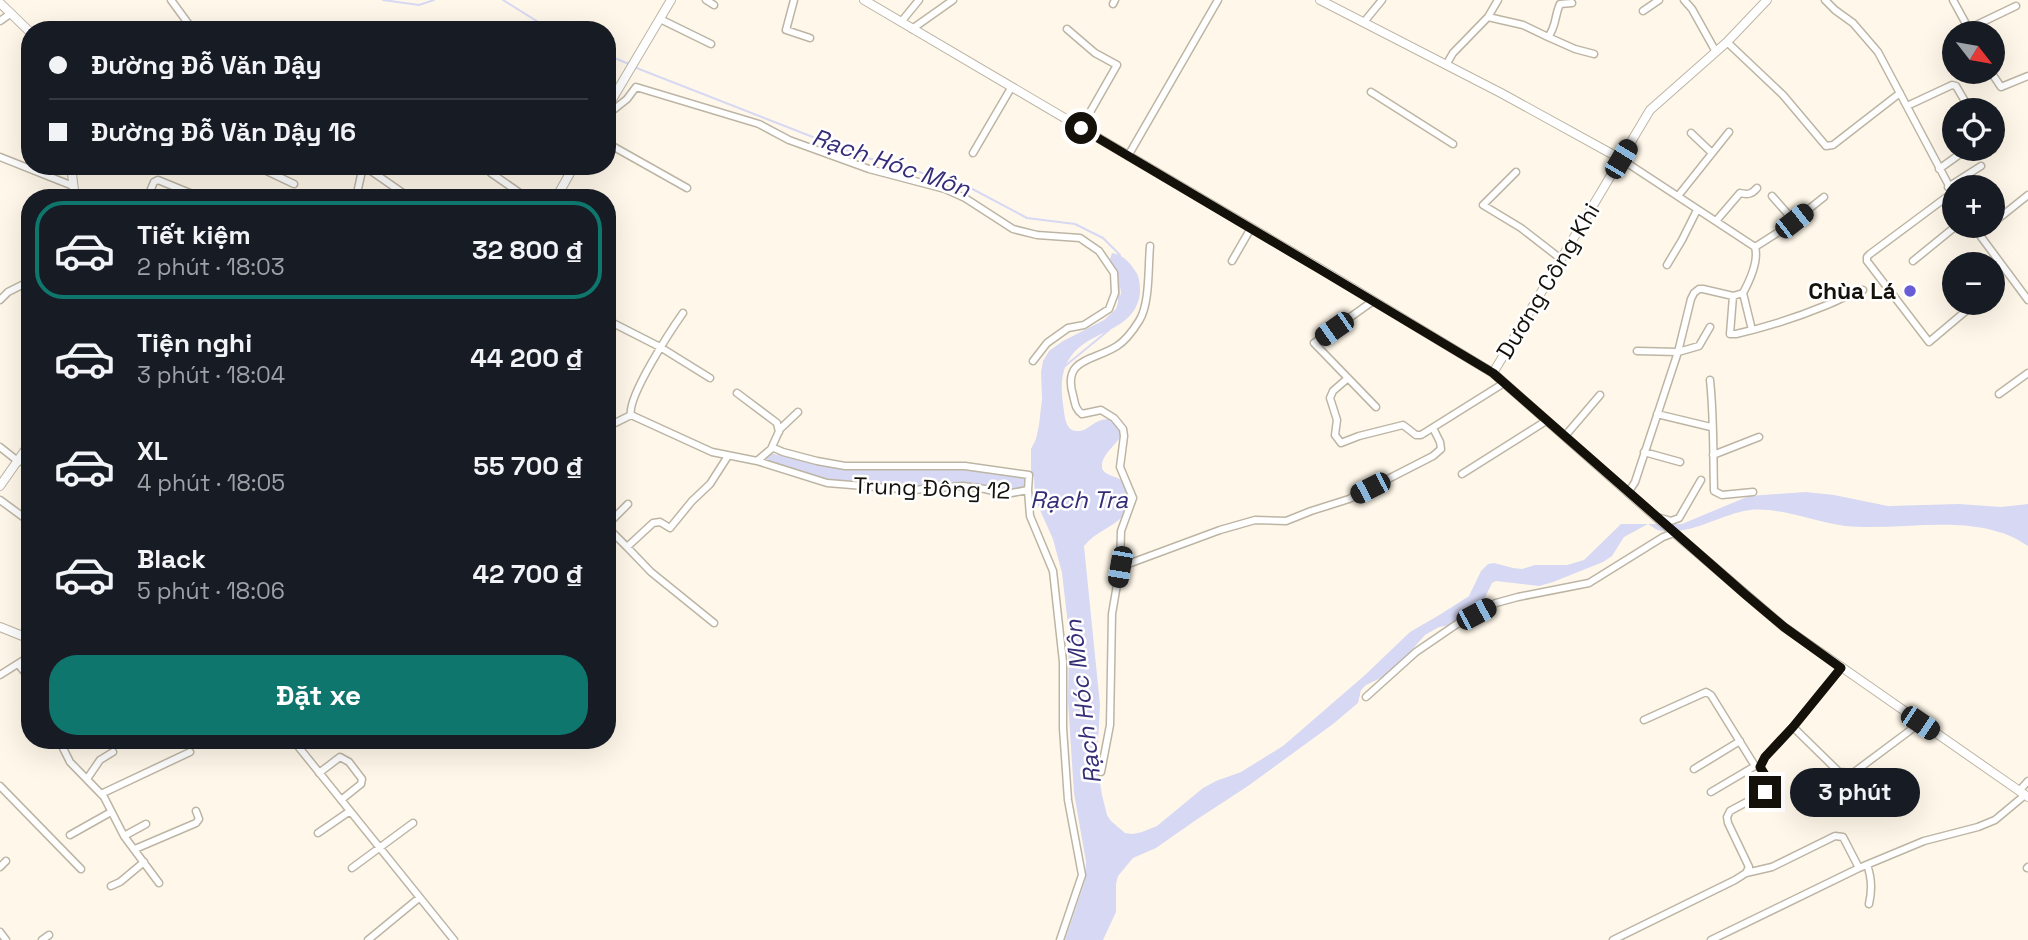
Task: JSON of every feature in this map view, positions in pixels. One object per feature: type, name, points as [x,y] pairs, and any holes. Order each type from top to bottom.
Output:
[{"type":"main road","points":[[616,93],[671,0]]},
{"type":"main road","points":[[864,0],[1493,373],[1784,627],[2024,794]]},
{"type":"main road","points":[[1320,0],[1621,159]]},
{"type":"main road","name":"Dương Công Khi","points":[[1493,373],[1650,110],[1727,42],[1767,0]]},
{"type":"main road","points":[[0,3],[21,24]]},
{"type":"main road","points":[[72,175],[74,189]]},
{"type":"main road","points":[[0,486],[21,458]]},
{"type":"main road","points":[[0,627],[21,635]]},
{"type":"street","points":[[172,0],[186,21]]},
{"type":"street","points":[[706,0],[714,5]]},
{"type":"street","points":[[794,0],[786,30],[810,38]]},
{"type":"street","points":[[901,22],[919,0]]},
{"type":"street","points":[[912,29],[953,0]]},
{"type":"street","points":[[1128,156],[1218,0]]},
{"type":"street","points":[[1446,65],[1453,53],[1488,17],[1498,0]]},
{"type":"street","points":[[1643,11],[1659,0]]},
{"type":"street","points":[[1684,0],[1716,52]]},
{"type":"street","points":[[1825,0],[1853,23],[1878,52],[1942,175]]},
{"type":"street","points":[[1953,0],[1964,21]]},
{"type":"street","points":[[1364,22],[1378,1]]},
{"type":"street","points":[[1548,37],[1555,27],[1560,4],[1572,3]]},
{"type":"street","points":[[1988,21],[2016,6]]},
{"type":"street","points":[[0,21],[10,14]]},
{"type":"street","points":[[1488,17],[1523,25],[1575,49],[1594,54]]},
{"type":"street","points":[[660,19],[711,44]]},
{"type":"street","points":[[1067,29],[1095,53],[1117,65],[1081,128]]},
{"type":"street","points":[[1727,42],[1783,95],[1826,146],[1833,145],[1900,93]]},
{"type":"street","points":[[1999,84],[2001,87],[2028,76]]},
{"type":"street","points":[[1907,106],[1952,85],[1956,86],[1963,98]]},
{"type":"street","points":[[616,108],[636,87],[759,124],[789,140],[869,169],[945,189],[965,198],[1013,229],[1037,235],[1080,238],[1098,251],[1114,273],[1115,293],[1109,309],[1084,325],[1068,328],[1047,342],[1033,361]]},
{"type":"street","points":[[973,153],[1011,88]]},
{"type":"street","points":[[1371,92],[1454,144]]},
{"type":"street","points":[[1678,197],[1729,132]]},
{"type":"street","points":[[1691,134],[1712,153]]},
{"type":"street","points":[[616,148],[687,188]]},
{"type":"street","points":[[0,166],[1,157],[21,165]]},
{"type":"street","points":[[1621,159],[1755,247],[1757,255],[1743,293],[1752,330]]},
{"type":"street","points":[[1939,169],[1950,161]]},
{"type":"street","points":[[1972,175],[1982,166]]},
{"type":"street","points":[[1516,172],[1483,205],[1521,228],[1562,259]]},
{"type":"street","points":[[46,175],[73,186]]},
{"type":"street","points":[[280,175],[294,184]]},
{"type":"street","points":[[377,175],[397,189]]},
{"type":"street","points":[[494,175],[514,189]]},
{"type":"street","points":[[151,189],[158,180],[180,189]]},
{"type":"street","points":[[1716,221],[1740,193],[1753,193],[1757,188]]},
{"type":"street","points":[[2005,214],[2028,195]]},
{"type":"street","points":[[1772,196],[1794,221]]},
{"type":"street","points":[[1755,247],[1824,197]]},
{"type":"street","points":[[1942,200],[1870,254],[1867,261],[1930,342],[1961,315]]},
{"type":"street","points":[[1667,265],[1697,210]]},
{"type":"street","points":[[1232,261],[1251,228]]},
{"type":"street","points":[[1913,261],[1942,237]]},
{"type":"street","points":[[1983,238],[2028,300]]},
{"type":"street","points":[[1101,772],[1111,724],[1112,614],[1120,567],[1121,531],[1133,498],[1120,467],[1125,436],[1123,429],[1101,410],[1082,414],[1077,411],[1069,382],[1078,365],[1118,346],[1139,322],[1144,311],[1150,246]]},
{"type":"street","points":[[0,300],[21,286]]},
{"type":"street","points":[[1628,493],[1635,482],[1678,352],[1686,313],[1694,293],[1703,289],[1733,296],[1743,293]]},
{"type":"street","points":[[1733,296],[1730,334],[1777,324],[1863,290]]},
{"type":"street","points":[[1373,301],[1314,343],[1377,407]]},
{"type":"street","points":[[616,422],[631,415],[630,407],[660,347],[683,313]]},
{"type":"street","points":[[616,324],[710,378]]},
{"type":"street","points":[[1637,351],[1678,352],[1699,346],[1710,327]]},
{"type":"street","points":[[1999,394],[2028,373]]},
{"type":"street","points":[[1348,378],[1333,391],[1330,398],[1337,420],[1335,435],[1343,444],[1359,436],[1404,425],[1419,436],[1504,383]]},
{"type":"street","points":[[1710,380],[1714,410],[1711,427],[1714,491],[1722,495],[1753,492]]},
{"type":"street","points":[[737,393],[777,423],[779,432]]},
{"type":"street","points":[[1565,436],[1600,395]]},
{"type":"street","points":[[757,461],[771,449],[779,432],[798,412]]},
{"type":"street","points":[[1657,414],[1711,427]]},
{"type":"street","name":"Trung Đông 12","points":[[631,415],[712,452],[757,461],[827,483],[913,490],[963,486],[1006,494],[1028,490],[1030,516],[1053,571],[1062,649],[1063,728],[1069,800],[1082,876],[1060,940]]},
{"type":"street","points":[[1462,474],[1546,421]]},
{"type":"street","points":[[1120,567],[1220,530],[1255,520],[1286,521],[1349,499],[1433,456],[1441,449],[1433,428]]},
{"type":"street","points":[[1713,455],[1759,437]]},
{"type":"street","points":[[0,447],[19,461]]},
{"type":"street","points":[[771,449],[845,466],[965,466],[999,470],[1028,475],[1028,490]]},
{"type":"street","points":[[1644,452],[1680,462]]},
{"type":"street","points":[[627,547],[653,523],[660,522],[670,528],[710,484],[727,456]]},
{"type":"street","points":[[1656,518],[1671,521],[1679,517],[1701,480]]},
{"type":"street","points":[[0,500],[21,515]]},
{"type":"street","points":[[616,517],[628,505]]},
{"type":"street","points":[[1366,697],[1416,652],[1457,624],[1496,603],[1589,583],[1673,532]]},
{"type":"street","points":[[616,535],[651,572],[714,624]]},
{"type":"street","points":[[0,675],[21,662]]},
{"type":"street","points":[[18,664],[21,668]]},
{"type":"street","points":[[1711,792],[1758,766],[1841,668]]},
{"type":"street","points":[[1644,720],[1706,692],[1711,695],[1770,783],[1769,790],[1730,811],[1727,817],[1749,867],[1746,873]]},
{"type":"street","points":[[1793,727],[1839,772],[1853,773],[1920,723]]},
{"type":"street","points":[[1694,769],[1740,741]]},
{"type":"street","points":[[64,749],[70,762],[101,794],[124,836],[159,883]]},
{"type":"street","points":[[300,749],[454,940]]},
{"type":"street","points":[[87,779],[100,760],[113,752]]},
{"type":"street","points":[[101,794],[190,752]]},
{"type":"street","points":[[319,773],[340,757],[356,770],[362,784],[341,800]]},
{"type":"street","points":[[1831,806],[1845,785],[1847,773]]},
{"type":"street","points":[[1711,940],[1722,938],[1859,868],[1924,841],[1995,820],[2024,794],[2028,781]]},
{"type":"street","points":[[0,786],[81,869]]},
{"type":"street","points":[[318,833],[349,810]]},
{"type":"street","points":[[135,849],[197,823],[199,819],[196,811]]},
{"type":"street","points":[[70,835],[111,812]]},
{"type":"street","points":[[352,868],[413,823]]},
{"type":"street","points":[[124,836],[146,824]]},
{"type":"street","points":[[1613,940],[1746,873],[1772,866],[1835,836],[1843,837],[1859,868]]},
{"type":"street","points":[[0,867],[6,861]]},
{"type":"street","points":[[111,886],[144,862]]},
{"type":"street","points":[[1867,865],[1872,891],[1869,904]]},
{"type":"street","points":[[368,940],[419,898]]},
{"type":"street","points":[[0,932],[6,940]]},
{"type":"street","points":[[42,940],[49,935]]},
{"type":"water","name":"Rạch Tra","points":[[1112,253],[1126,260],[1137,274],[1140,293],[1136,306],[1122,323],[1080,346],[1065,368],[1062,389],[1065,418],[1071,429],[1081,431],[1105,419],[1111,419],[1122,432],[1105,456],[1102,469],[1125,485],[1130,498],[1128,507],[1119,520],[1084,546],[1100,705],[1097,764],[1107,815],[1125,833],[1133,834],[1157,826],[1203,788],[1241,772],[1283,746],[1410,632],[1469,596],[1481,571],[1488,564],[1522,569],[1535,565],[1567,565],[1584,560],[1621,524],[1648,524],[1624,537],[1612,556],[1603,562],[1553,582],[1539,586],[1496,581],[1492,583],[1481,606],[1452,625],[1439,627],[1425,635],[1385,676],[1366,685],[1361,690],[1358,703],[1333,724],[1156,848],[1133,858],[1118,876],[1116,912],[1103,940],[1065,940],[1085,881],[1086,862],[1074,793],[1068,702],[1069,634],[1062,573],[1053,539],[1035,499],[1031,449],[1039,425],[1043,361],[1049,351],[1104,320],[1116,309],[1121,293],[1119,279],[1110,259]]},
{"type":"water","points":[[770,453],[859,470],[965,467],[1022,477],[1027,479],[1027,489],[1009,494],[947,481],[916,486],[829,482],[766,461],[765,458]]},
{"type":"water","points":[[1806,492],[1888,506],[1959,504],[2001,507],[2028,504],[2028,546],[2008,535],[1963,525],[1845,526],[1761,510],[1739,512],[1684,530],[1658,530],[1648,524],[1682,524],[1749,496]]},
{"type":"waterway","name":"Rạch Hóc Môn","points":[[383,0],[419,5],[434,0]]},
{"type":"waterway","name":"Rạch Hóc Môn","points":[[503,0],[537,21]]},
{"type":"waterway","name":"Rạch Hóc Môn","points":[[616,59],[629,64]]},
{"type":"waterway","name":"Rạch Hóc Môn","points":[[634,67],[864,157],[963,184],[1027,218],[1075,224],[1103,238],[1120,255]]},
{"type":"waterway","name":"Rạch Hóc Môn","points":[[1119,279],[1119,301]]},
{"type":"waterway","name":"Rạch Hóc Môn","points":[[1065,366],[1109,330]]},
{"type":"place","name":"Chùa Lá","points":[[1910,291]]},
{"type":"route","points":[[1081,128],[1493,373],[1746,595],[1784,627],[1841,668],[1765,757],[1760,767],[1770,783],[1769,790],[1765,792]]}]
